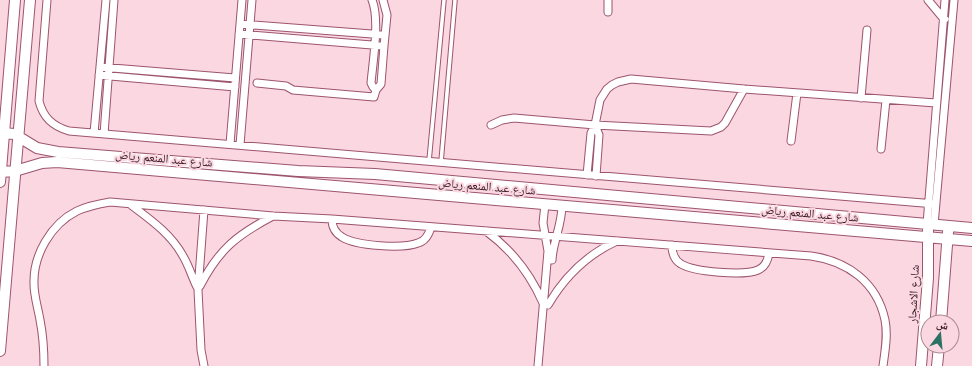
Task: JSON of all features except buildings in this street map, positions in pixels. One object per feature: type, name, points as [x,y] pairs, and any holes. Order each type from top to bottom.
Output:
[{"type":"street","points":[[0,177],[15,0]]},
{"type":"street","points":[[0,351],[14,171],[30,0]]},
{"type":"street","points":[[47,0],[39,93],[41,108],[49,120],[61,129],[69,131],[932,203]]},
{"type":"street","points":[[94,133],[106,0]]},
{"type":"street","points":[[104,134],[114,0]]},
{"type":"street","points":[[230,144],[242,0]]},
{"type":"street","points":[[240,145],[252,0]]},
{"type":"street","points":[[372,0],[376,14],[371,83],[376,90]]},
{"type":"street","points":[[257,83],[286,86],[293,90],[371,97],[375,96],[376,90],[381,84],[387,15],[383,0]]},
{"type":"street","points":[[608,0],[608,12]]},
{"type":"street","points":[[928,0],[943,18],[953,20]]},
{"type":"street","points":[[931,224],[936,103],[944,1],[954,2],[953,20],[932,203]]},
{"type":"street","points":[[240,24],[385,36]]},
{"type":"street","points":[[861,98],[867,30]]},
{"type":"street","points":[[239,34],[384,46]]},
{"type":"street","points":[[100,67],[235,78]]},
{"type":"street","points":[[99,75],[235,87]]},
{"type":"street","points":[[587,175],[591,134],[595,125],[598,106],[603,94],[612,85],[624,80],[631,79],[936,103]]},
{"type":"street","points":[[491,125],[502,120],[514,118],[595,125],[711,131],[721,127],[725,123],[744,89]]},
{"type":"street","points":[[791,141],[797,93]]},
{"type":"street","points":[[881,149],[886,100]]},
{"type":"street","points":[[595,125],[599,135],[596,176]]},
{"type":"street","name":"شارع عبد المنعم رياض","points":[[4,133],[14,134],[37,148],[58,152],[292,170],[375,174],[972,228]]},
{"type":"street","name":"شارع عبد المنعم رياض","points":[[0,177],[35,164],[57,162],[972,241]]},
{"type":"street","points":[[546,189],[545,204],[542,216],[548,251],[546,305]]},
{"type":"street","points":[[538,366],[543,337],[552,252],[561,224],[563,190]]},
{"type":"street","points":[[44,366],[43,343],[34,284],[35,266],[41,249],[50,234],[62,221],[76,211],[92,205],[110,202],[273,216],[545,235],[826,258],[853,270],[874,292],[885,320],[886,335],[883,366]]},
{"type":"street","points":[[130,204],[162,229],[174,242],[184,257],[198,290]]},
{"type":"street","points":[[204,210],[198,290],[200,350],[204,366]]},
{"type":"street","points":[[198,290],[216,259],[232,242],[250,228],[273,216]]},
{"type":"street","points":[[332,219],[334,229],[341,237],[360,243],[374,245],[389,246],[418,244],[428,235],[431,227]]},
{"type":"street","name":"شارع الاشجار","points":[[921,366],[928,278],[928,237],[931,224]]},
{"type":"street","points":[[942,314],[948,226]]},
{"type":"street","points":[[485,231],[507,248],[520,263],[532,280],[546,305]]},
{"type":"street","points":[[546,305],[572,271],[593,254],[617,241]]},
{"type":"street","points":[[672,245],[673,256],[680,264],[698,270],[713,272],[735,273],[757,271],[767,261],[769,253]]},
{"type":"street","points":[[543,337],[543,366]]},
{"type":"street","points":[[937,366],[938,354]]},
{"type":"lane","points":[[429,161],[444,0]]},
{"type":"lane","points":[[441,162],[455,0]]}]
